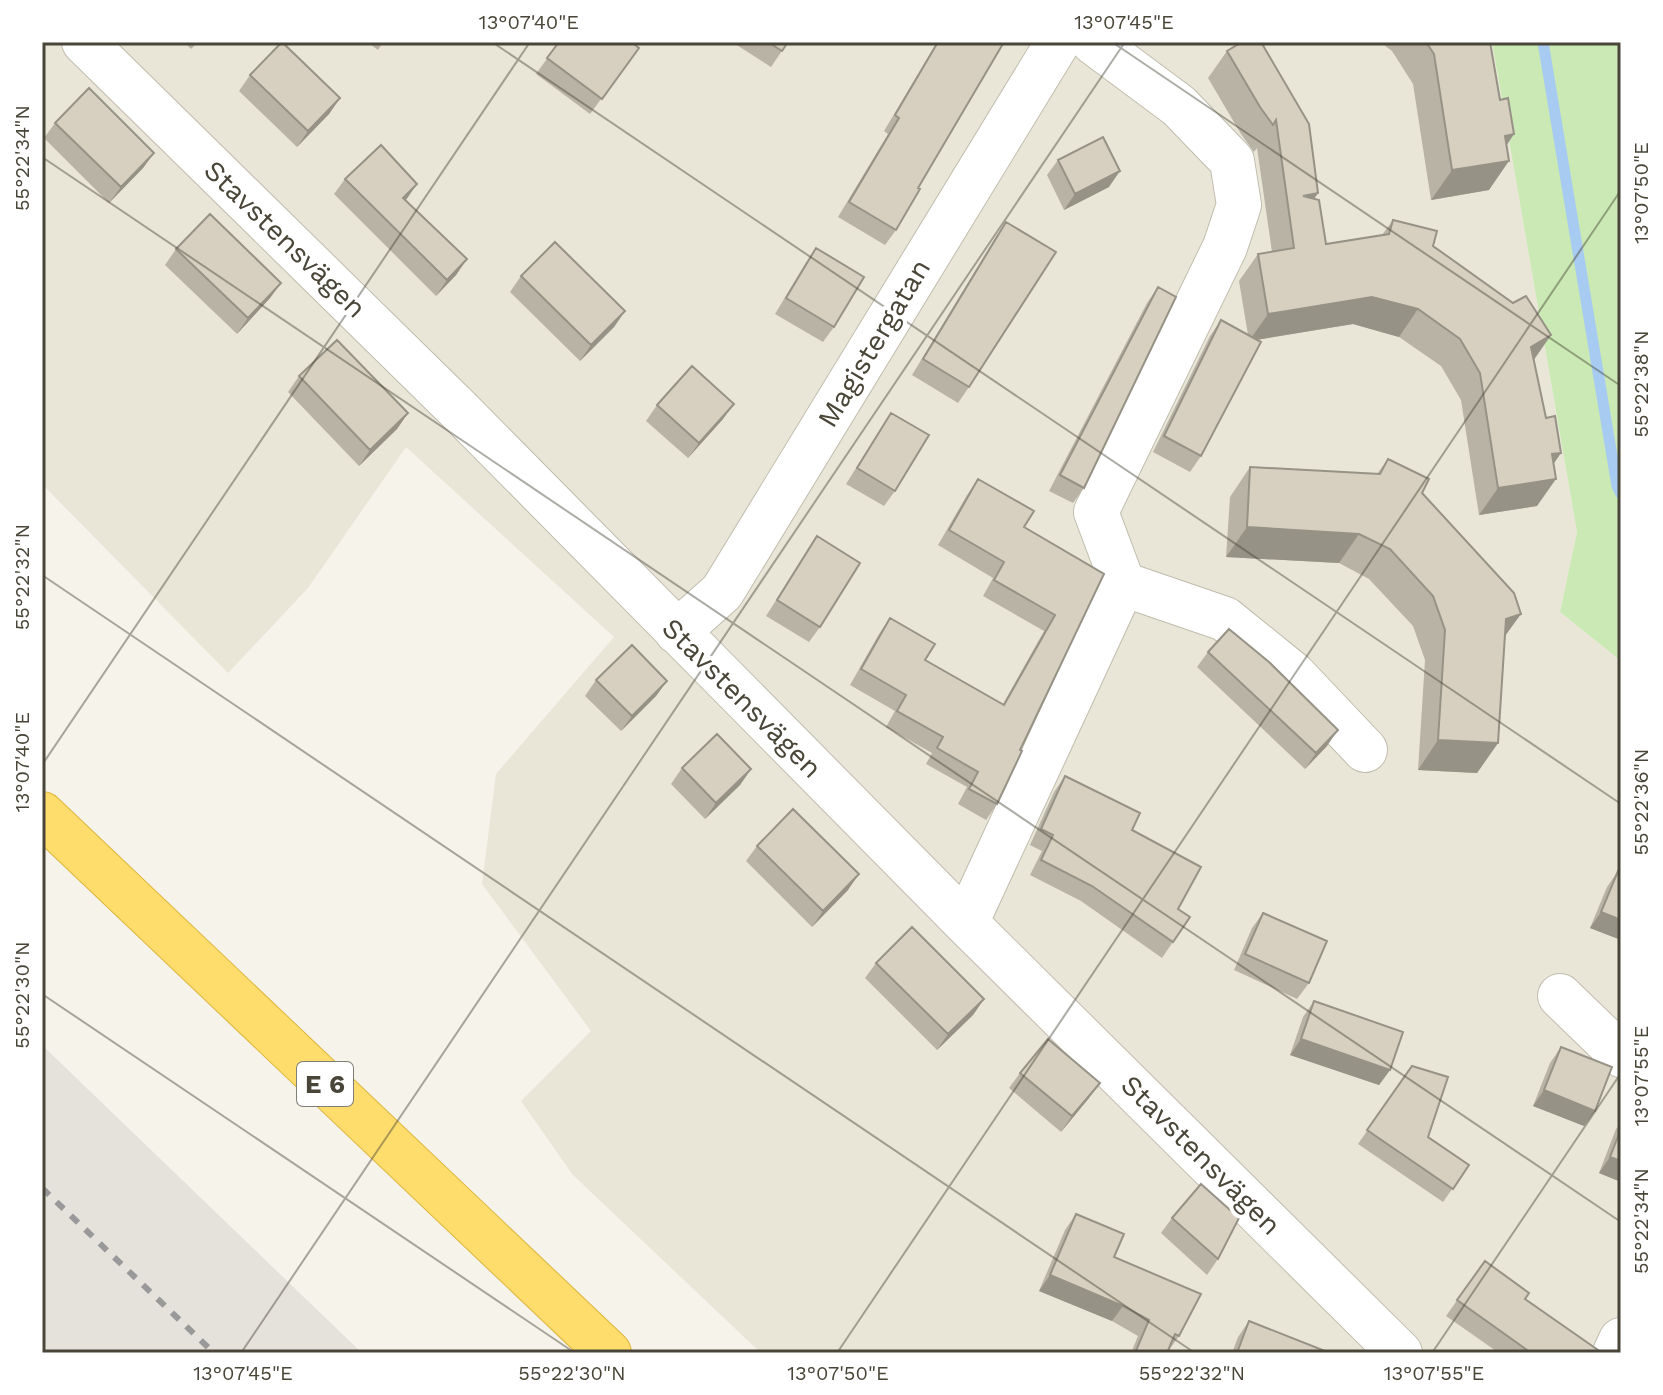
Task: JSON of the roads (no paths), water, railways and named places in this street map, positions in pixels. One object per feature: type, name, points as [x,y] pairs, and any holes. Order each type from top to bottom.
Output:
[{"type":"highway","name":"E 6","points":[[42,814],[609,1353]]},
{"type":"street","name":"Stavstensvägen","points":[[84,42],[460,411],[966,923],[1400,1353]]},
{"type":"street","name":"Magistergatan","points":[[677,632],[722,592],[1058,42]]},
{"type":"street","points":[[966,923],[1123,584],[1096,512],[1225,247],[1239,205],[1232,161],[1179,106],[1093,42]]},
{"type":"street","points":[[1123,584],[1225,619],[1293,674],[1365,750]]},
{"type":"street","points":[[1560,996],[1621,1055]]},
{"type":"street","points":[[1615,1353],[1621,1340]]},
{"type":"waterway","points":[[1543,42],[1617,486],[1621,494]]},
{"type":"railway","points":[[42,1188],[214,1353]]}]
